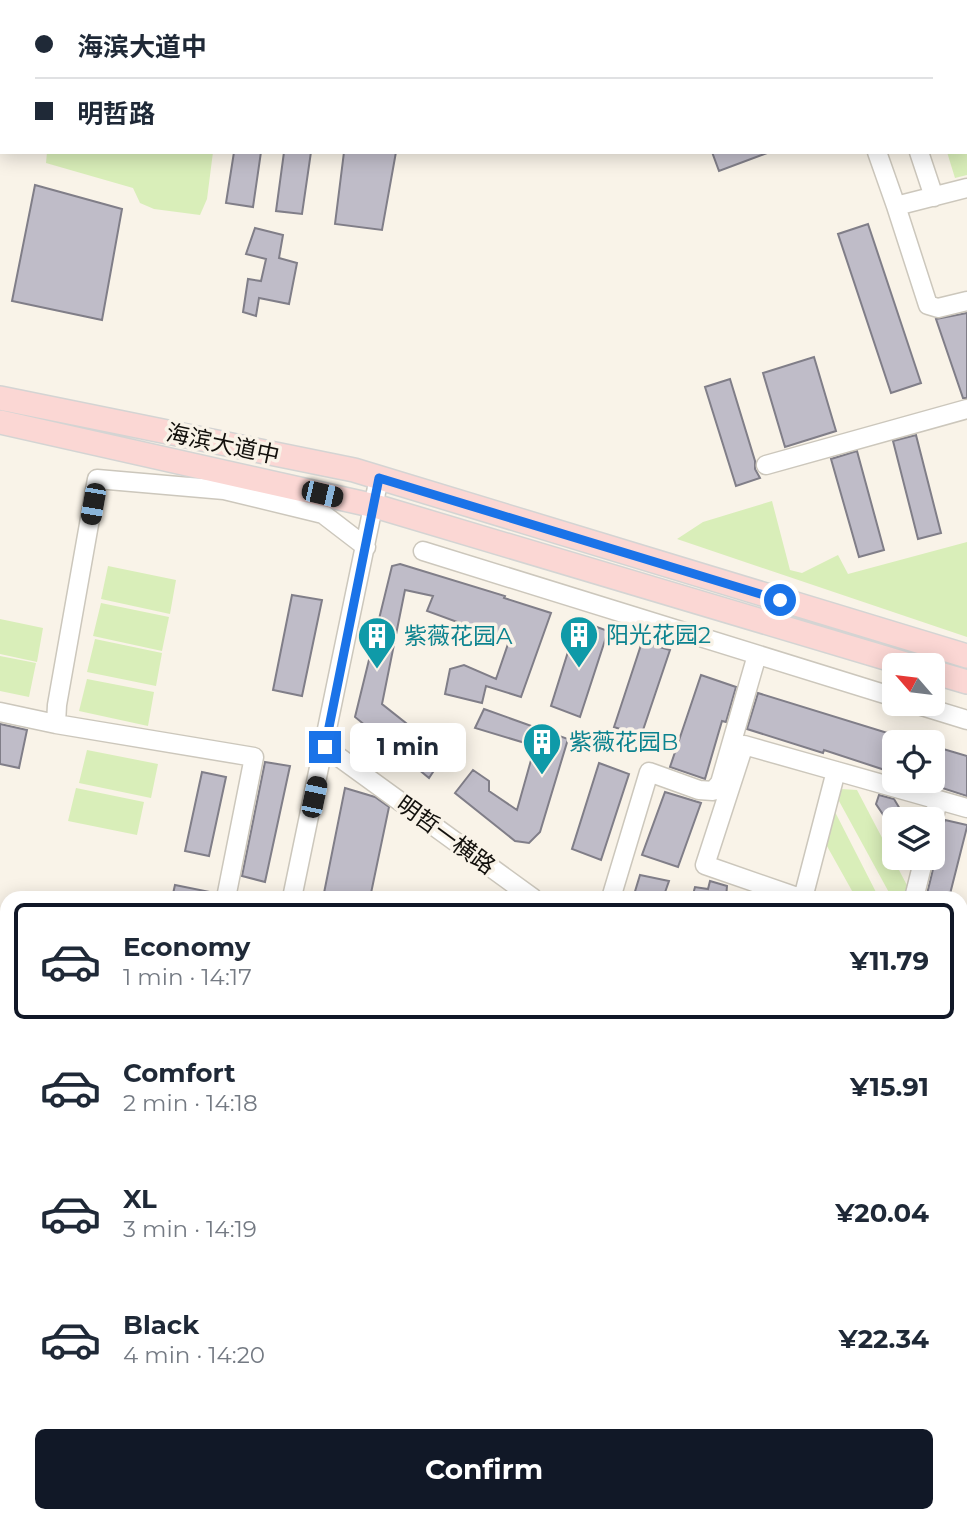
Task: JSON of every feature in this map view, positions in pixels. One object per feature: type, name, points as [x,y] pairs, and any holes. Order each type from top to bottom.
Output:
[{"type":"main road","name":"海滨大道中","points":[[0,398],[354,470],[967,656]]},
{"type":"main road","name":"海滨大道中","points":[[0,422],[375,506],[882,657]]},
{"type":"main road","points":[[945,676],[967,682]]},
{"type":"street","points":[[878,154],[928,305],[938,308],[967,301]]},
{"type":"street","points":[[920,154],[934,197]]},
{"type":"street","points":[[896,206],[967,188]]},
{"type":"street","points":[[766,465],[967,409]]},
{"type":"street","points":[[294,891],[379,478]]},
{"type":"street","points":[[56,724],[57,705],[97,479],[224,490],[323,514],[366,547]]},
{"type":"street","points":[[423,551],[882,693]]},
{"type":"street","points":[[613,891],[649,772],[699,790],[713,791],[720,783],[757,655]]},
{"type":"street","points":[[0,712],[254,757],[227,891]]},
{"type":"street","points":[[945,713],[967,720]]},
{"type":"street","points":[[781,891],[705,865],[744,745],[967,808]]},
{"type":"street","name":"明哲一横路","points":[[325,747],[523,891]]},
{"type":"street","points":[[803,891],[836,771]]},
{"type":"street","points":[[936,807],[938,800]]},
{"type":"street","points":[[916,891],[921,870]]},
{"type":"green space","points":[[47,154],[213,154],[207,199],[200,215],[154,209],[140,203],[133,188],[46,163]]},
{"type":"green space","points":[[948,154],[967,154],[967,175],[955,178]]},
{"type":"green space","points":[[772,501],[790,570],[802,573],[838,555],[848,574],[967,542],[967,637],[677,539],[703,522]]},
{"type":"green space","points":[[108,566],[176,580],[170,614],[101,599]]},
{"type":"green space","points":[[101,603],[169,617],[162,651],[93,636]]},
{"type":"green space","points":[[0,619],[43,628],[37,662],[0,654]]},
{"type":"green space","points":[[95,639],[162,653],[156,686],[87,672]]},
{"type":"green space","points":[[0,656],[36,663],[29,697],[0,691]]},
{"type":"green space","points":[[87,679],[154,692],[148,726],[79,711]]},
{"type":"green space","points":[[87,750],[158,764],[151,798],[79,783]]},
{"type":"green space","points":[[76,788],[144,802],[137,835],[68,821]]},
{"type":"green space","points":[[841,789],[857,790],[882,838],[882,870],[899,870],[910,891],[888,891],[839,801]]},
{"type":"green space","points":[[833,808],[875,891],[852,891],[823,839]]},
{"type":"building","points":[[234,154],[261,154],[253,207],[226,203]]},
{"type":"building","points":[[284,154],[311,154],[302,214],[276,211]]},
{"type":"building","points":[[344,154],[396,154],[382,230],[335,224]]},
{"type":"building","points":[[713,154],[764,154],[719,171]]},
{"type":"building","points":[[35,185],[122,209],[102,320],[12,301]]},
{"type":"building","points":[[868,224],[921,383],[891,393],[838,234]]},
{"type":"building","points":[[255,228],[283,235],[279,258],[297,263],[289,304],[259,298],[256,316],[243,312],[248,279],[261,281],[266,259],[246,254]]},
{"type":"building","points":[[967,313],[967,398],[963,398],[936,319]]},
{"type":"building","points":[[814,357],[836,431],[785,447],[763,373]]},
{"type":"building","points":[[730,379],[755,461],[755,469],[760,478],[736,486],[705,387]]},
{"type":"building","points":[[916,435],[941,533],[918,539],[893,441]]},
{"type":"building","points":[[857,451],[884,550],[859,557],[831,459]]},
{"type":"building","name":"紫薇花园A","points":[[400,564],[551,613],[521,697],[486,686],[482,703],[445,694],[450,669],[464,665],[496,679],[509,641],[427,611],[433,596],[405,590],[382,704],[445,754],[429,778],[355,717],[392,566]]},
{"type":"building","points":[[292,595],[322,600],[302,696],[273,690]]},
{"type":"building","name":"阳光花园2","points":[[578,620],[608,631],[580,717],[551,706]]},
{"type":"building","points":[[642,642],[670,650],[641,736],[614,727]]},
{"type":"building","points":[[701,675],[736,687],[726,722],[722,721],[705,779],[670,767]]},
{"type":"building","points":[[758,693],[882,731],[882,769],[824,750],[823,753],[747,729]]},
{"type":"building","name":"紫薇花园B","points":[[484,709],[568,739],[540,832],[529,843],[515,841],[455,793],[473,770],[489,781],[489,791],[517,810],[535,746],[475,728]]},
{"type":"building","points":[[0,724],[27,730],[19,768],[0,764]]},
{"type":"building","points":[[945,750],[967,756],[967,796],[945,789]]},
{"type":"building","points":[[265,762],[290,766],[265,882],[242,876]]},
{"type":"building","points":[[599,763],[629,774],[601,860],[572,849]]},
{"type":"building","points":[[202,772],[226,777],[209,856],[185,851]]},
{"type":"building","points":[[345,788],[375,797],[389,807],[371,891],[324,891]]},
{"type":"building","points":[[665,792],[701,803],[678,867],[642,855]]},
{"type":"building","points":[[879,795],[894,799],[899,807],[882,807],[882,813],[876,804]]},
{"type":"building","points":[[945,820],[967,825],[951,891],[928,891],[933,870],[945,870]]},
{"type":"building","points":[[640,875],[669,881],[665,891],[635,891]]},
{"type":"building","points":[[710,881],[727,886],[727,891],[694,891],[695,887],[708,889]]},
{"type":"building","points":[[175,885],[205,891],[174,891]]},
{"type":"place","name":"阳光花园2","points":[[579,669]]},
{"type":"place","name":"紫薇花园A","points":[[377,670]]},
{"type":"place","name":"紫薇花园B","points":[[542,776]]},
{"type":"route","points":[[325,747],[379,478],[780,600]]}]
